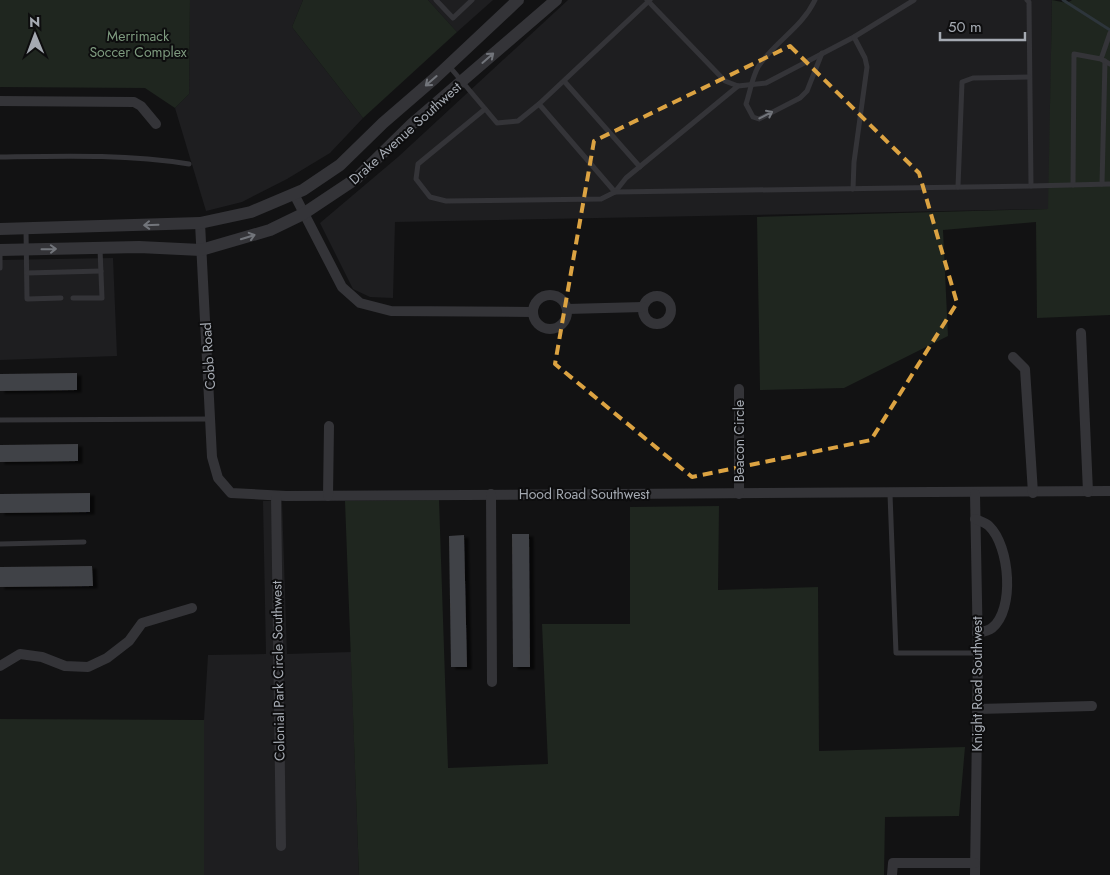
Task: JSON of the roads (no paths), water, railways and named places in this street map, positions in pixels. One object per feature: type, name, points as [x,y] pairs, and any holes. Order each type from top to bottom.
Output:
[{"type":"street","name":"Drake Avenue Southwest","points":[[0,229],[200,223],[251,212],[294,194],[340,165],[383,123],[448,66],[518,0]]},
{"type":"street","name":"Drake Avenue Southwest","points":[[0,250],[100,248],[201,250],[270,230],[304,214],[357,178],[412,124],[556,0]]},
{"type":"street","points":[[0,101],[134,102],[141,106],[156,124]]},
{"type":"street","points":[[294,194],[342,287],[360,303],[391,311],[532,312]]},
{"type":"street","name":"Cobb Road","points":[[200,223],[214,461]]},
{"type":"street","points":[[552,295],[562,299],[567,309],[565,320],[556,328],[551,329],[545,329],[536,322],[532,312],[533,306],[540,297],[552,295]]},
{"type":"street","points":[[567,309],[643,308]]},
{"type":"street","points":[[1081,333],[1088,492]]},
{"type":"street","points":[[1013,357],[1025,369],[1033,493],[1110,491]]},
{"type":"street","name":"Beacon Circle","points":[[739,389],[739,494]]},
{"type":"street","points":[[328,496],[329,426]]},
{"type":"street","name":"Hood Road Southwest","points":[[214,461],[218,478],[231,493],[276,496],[1033,493]]},
{"type":"street","points":[[491,494],[492,682]]},
{"type":"street","name":"Knight Road Southwest","points":[[974,494],[978,653],[975,875]]},
{"type":"street","name":"Colonial Park Circle Southwest","points":[[276,496],[281,846]]},
{"type":"street","points":[[975,519],[989,526],[1000,542],[1005,563],[1008,594],[1001,618],[991,630],[977,633]]},
{"type":"street","points":[[0,666],[20,654],[42,657],[65,666],[88,667],[107,658],[129,641],[142,623],[192,608]]},
{"type":"street","points":[[977,709],[1092,706]]},
{"type":"street","points":[[892,875],[893,863],[975,863]]},
{"type":"lane","points":[[436,0],[453,18],[472,0]]},
{"type":"lane","points":[[448,66],[497,123],[518,120],[539,104],[648,0],[725,81],[738,86],[766,83],[854,37],[914,0]]},
{"type":"lane","points":[[816,0],[800,24],[783,38],[759,66],[746,104],[753,117],[759,119],[800,98],[807,91],[822,53]]},
{"type":"lane","points":[[1027,0],[1029,2],[1030,186]]},
{"type":"lane","points":[[1102,184],[1107,41],[1110,33]]},
{"type":"lane","points":[[853,189],[854,162],[867,67],[865,58],[854,37]]},
{"type":"lane","points":[[1073,185],[1074,54],[1106,61]]},
{"type":"lane","points":[[958,187],[960,86],[962,82],[972,78],[1029,77]]},
{"type":"lane","points":[[564,81],[640,167]]},
{"type":"lane","points":[[485,109],[418,164],[416,179],[430,197],[446,201],[602,199],[615,192],[626,178],[738,86]]},
{"type":"lane","points":[[539,104],[615,192],[1110,184]]},
{"type":"lane","points":[[0,157],[106,156],[149,158],[189,164]]},
{"type":"lane","points":[[26,229],[27,299],[61,298]]},
{"type":"lane","points":[[73,298],[102,298],[100,248]]},
{"type":"lane","points":[[0,250],[0,268]]},
{"type":"lane","points":[[27,273],[101,271]]},
{"type":"lane","points":[[0,420],[212,419]]},
{"type":"lane","points":[[890,494],[896,654],[978,653]]},
{"type":"lane","points":[[0,544],[84,542]]},
{"type":"waterway","points":[[1063,0],[1110,30]]},
{"type":"park label","name":"Merrimack Soccer Complex","points":[[138,44]]}]
